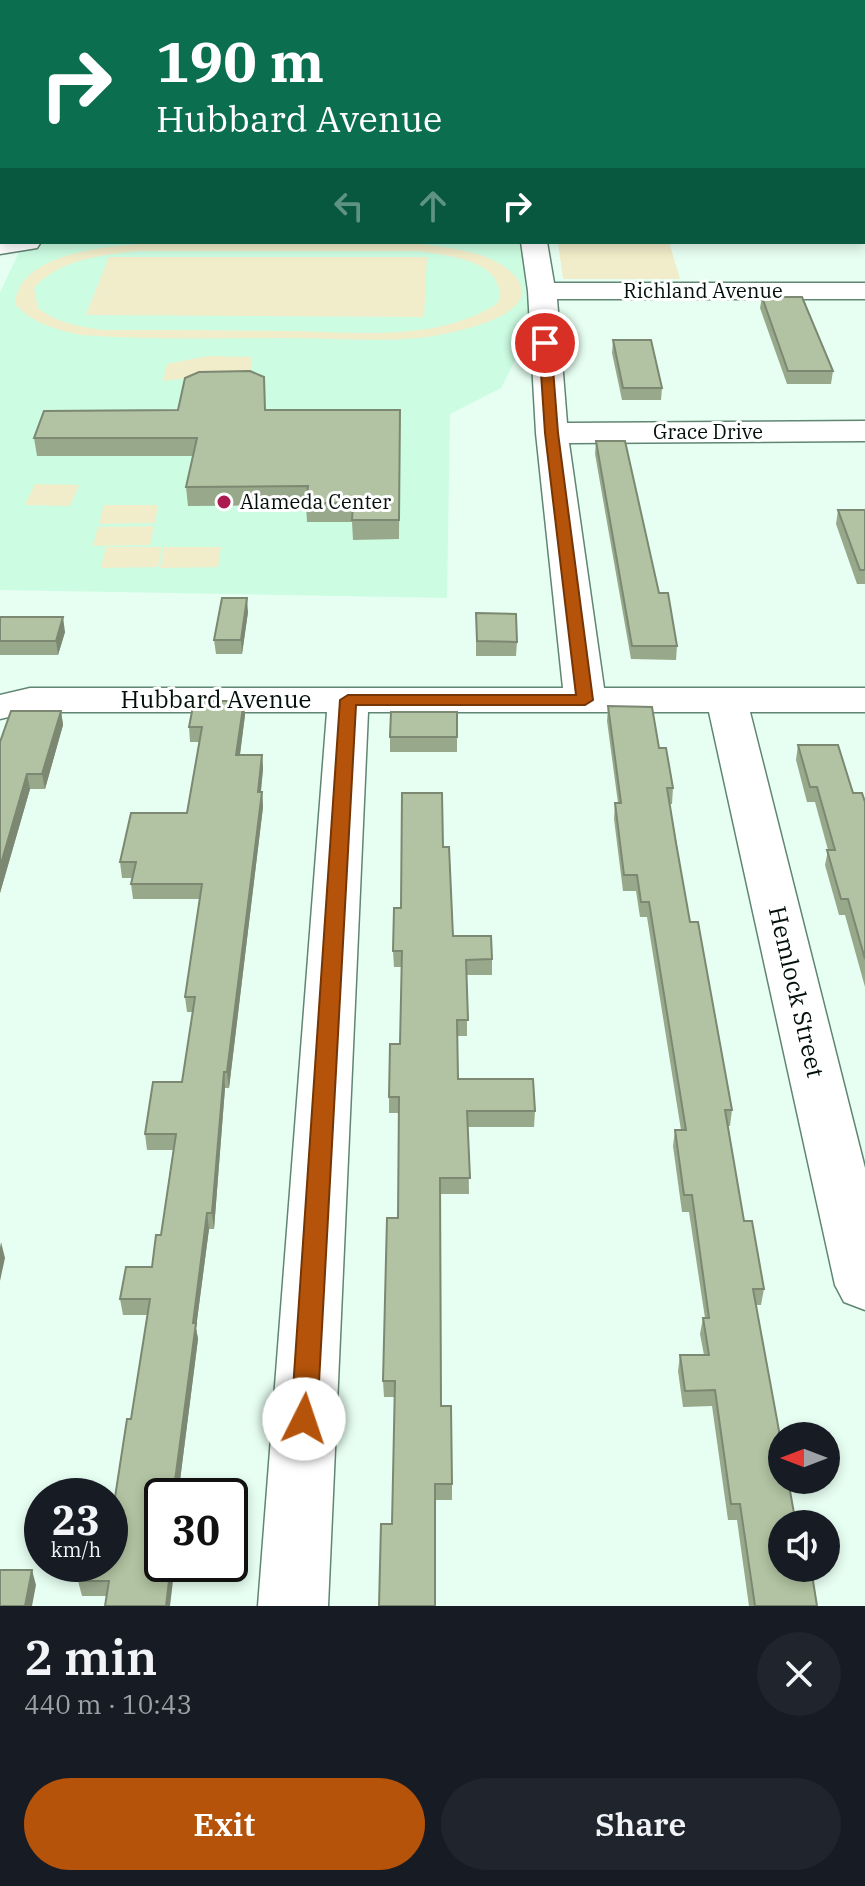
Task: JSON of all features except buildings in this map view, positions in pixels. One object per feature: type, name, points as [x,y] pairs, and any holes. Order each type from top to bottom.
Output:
[{"type":"street","points":[[534,244],[542,291],[552,433],[585,700]]},
{"type":"street","name":"Richland Avenue","points":[[542,291],[865,291]]},
{"type":"street","name":"Grace Drive","points":[[552,433],[865,431]]},
{"type":"street","name":"Hemlock Street","points":[[726,699],[865,1285]]},
{"type":"street","name":"Hubbard Avenue","points":[[0,707],[30,700],[865,700]]},
{"type":"street","points":[[293,1606],[348,700]]},
{"type":"shaded area","name":"Alameda Center","points":[[23,244],[521,244],[530,331],[501,388],[450,414],[447,598],[0,590],[0,292]]},
{"type":"shaded area","points":[[147,244],[420,244],[456,249],[481,255],[503,266],[522,288],[519,301],[508,312],[490,321],[430,336],[386,340],[81,335],[37,321],[15,304],[25,280],[48,263],[81,252]],"holes":[[[138,251],[417,251],[444,255],[485,269],[499,289],[498,303],[474,316],[421,330],[364,333],[102,330],[68,323],[45,313],[38,308],[34,288],[44,278],[82,260]]]},
{"type":"shaded area","points":[[558,244],[670,244],[680,279],[563,279]]},
{"type":"shaded area","points":[[109,257],[427,257],[424,317],[86,315]]},
{"type":"shaded area","points":[[208,356],[251,357],[251,371],[163,381],[167,364]]},
{"type":"shaded area","points":[[35,484],[79,485],[70,506],[25,505]]},
{"type":"shaded area","points":[[104,505],[158,505],[155,523],[99,524]]},
{"type":"shaded area","points":[[154,526],[150,545],[93,546],[98,527]]},
{"type":"shaded area","points":[[106,547],[162,547],[158,567],[101,568]]},
{"type":"shaded area","points":[[164,547],[221,547],[218,567],[160,568]]},
{"type":"place","name":"Alameda Center","points":[[224,502]]},
{"type":"route","points":[[304,1419],[348,700],[585,700],[552,433],[545,343]]}]
